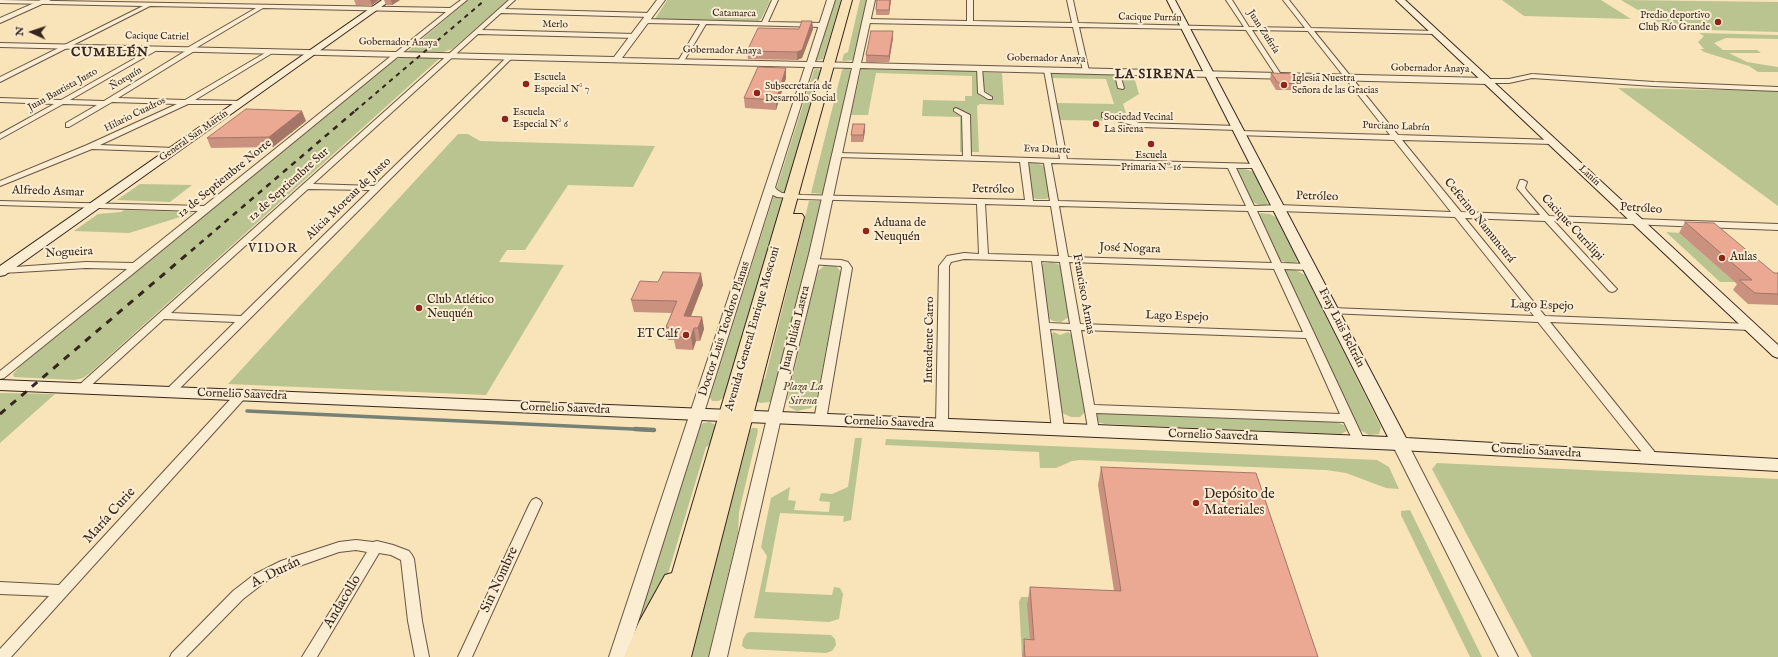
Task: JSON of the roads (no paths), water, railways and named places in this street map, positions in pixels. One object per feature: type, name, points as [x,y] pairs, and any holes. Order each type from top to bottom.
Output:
[{"type":"highway","name":"Avenida General Enrique Mosconi","points":[[833,65],[847,0]]},
{"type":"highway","name":"Avenida General Enrique Mosconi","points":[[679,657],[736,416],[833,65],[854,0]]},
{"type":"highway","name":"Avenida General Enrique Mosconi","points":[[659,657],[688,556],[736,416]]},
{"type":"highway","points":[[636,657],[647,629],[688,556]]},
{"type":"main road","name":"General San Martín","points":[[2,271],[387,0]]},
{"type":"main road","name":"Fray Luis Beltrán","points":[[1172,0],[1400,444]]},
{"type":"main road","name":"Lanín","points":[[1400,0],[1778,353]]},
{"type":"main road","name":"Cornelio Saavedra","points":[[0,384],[1359,442],[1778,465]]},
{"type":"street","points":[[0,80],[158,0]]},
{"type":"street","points":[[192,49],[273,0]]},
{"type":"street","name":"12 de Septiembre Norte","points":[[0,376],[464,0]]},
{"type":"street","name":"12 de Septiembre Sur","points":[[82,388],[512,0]]},
{"type":"street","points":[[617,59],[661,0]]},
{"type":"street","points":[[764,24],[775,0]]},
{"type":"street","name":"Doctor Luis Teodoro Planas","points":[[618,657],[831,0]]},
{"type":"street","name":"Juan Julián Lastra","points":[[718,657],[774,418],[814,262],[871,0]]},
{"type":"street","points":[[970,0],[970,23]]},
{"type":"street","points":[[1070,0],[1086,70]]},
{"type":"street","name":"Juan Zufiría","points":[[1229,0],[1279,76]]},
{"type":"street","name":"Ceferino Namuncurá","points":[[1286,0],[1653,458]]},
{"type":"street","points":[[0,1],[452,10]]},
{"type":"street","points":[[0,21],[45,1]]},
{"type":"street","points":[[499,11],[650,14]]},
{"type":"street","name":"Catamarca","points":[[645,21],[822,25]]},
{"type":"street","name":"Cacique Purrán","points":[[866,21],[1434,32]]},
{"type":"street","points":[[681,61],[704,23]]},
{"type":"street","name":"Merlo","points":[[476,32],[635,36]]},
{"type":"street","name":"Cacique Catriel","points":[[0,45],[313,52]]},
{"type":"street","name":"Juan Bautista Justo","points":[[0,137],[157,48]]},
{"type":"street","name":"Ñorquín","points":[[68,125],[192,49]]},
{"type":"street","name":"Hilario Cuadros","points":[[0,184],[90,147],[186,102],[272,51]]},
{"type":"street","name":"Gobernador Anaya","points":[[313,52],[1487,81],[1509,81],[1532,76],[1654,84],[1778,89]]},
{"type":"street","name":"Alicia Moreau de Justo","points":[[169,392],[511,56]]},
{"type":"street","points":[[979,68],[981,94],[990,98]]},
{"type":"street","points":[[1047,70],[1064,161]]},
{"type":"street","points":[[1116,71],[1121,88]]},
{"type":"street","points":[[0,100],[241,103]]},
{"type":"street","points":[[956,110],[966,115],[967,158]]},
{"type":"street","name":"Purciano Labrín","points":[[1105,115],[1140,125],[1396,138],[1552,142]]},
{"type":"street","points":[[90,147],[174,150]]},
{"type":"street","name":"Eva Duarte","points":[[837,155],[1257,166]]},
{"type":"street","points":[[1024,160],[1029,203]]},
{"type":"street","name":"Francisco Armas","points":[[1047,160],[1093,431]]},
{"type":"street","points":[[1231,165],[1359,442]]},
{"type":"street","name":"Cacique Currilipi","points":[[1523,182],[1522,190],[1612,288]]},
{"type":"street","name":"Petróleo","points":[[831,183],[836,194],[854,199]]},
{"type":"street","points":[[305,186],[376,188]]},
{"type":"street","name":"Petróleo","points":[[770,187],[776,194],[796,197],[1251,209],[1279,208],[1778,227]]},
{"type":"street","points":[[981,202],[984,257]]},
{"type":"street","name":"Alfredo Asmar","points":[[0,203],[207,209]]},
{"type":"street","name":"José Nogara","points":[[950,258],[1036,258],[1309,267]]},
{"type":"street","name":"Intendente Carro","points":[[942,425],[944,266],[950,258]]},
{"type":"street","points":[[1036,258],[1058,430]]},
{"type":"street","points":[[814,262],[841,263],[845,264],[847,268],[820,420]]},
{"type":"street","name":"Nogueira","points":[[2,271],[86,265],[137,266]]},
{"type":"street","name":"Lago Espejo","points":[[1332,312],[1751,328]]},
{"type":"street","points":[[161,316],[243,319]]},
{"type":"street","name":"Lago Espejo","points":[[1044,326],[1309,334]]},
{"type":"street","name":"María Curie","points":[[2,657],[241,395]]},
{"type":"street","name":"Cornelio Saavedra","points":[[1089,409],[1348,418]]},
{"type":"street","name":"Fray Luis Beltrán","points":[[1400,444],[1509,657]]},
{"type":"street","name":"Sin Nombre","points":[[465,657],[536,503]]},
{"type":"street","name":"A. Durán","points":[[177,657],[238,595],[266,575],[286,566],[339,547],[356,545],[377,546],[399,552],[407,559],[415,621],[422,657]]},
{"type":"street","name":"Andacollo","points":[[309,657],[377,546]]},
{"type":"street","points":[[0,588],[62,591]]},
{"type":"waterway","points":[[247,411],[654,430],[635,429]]},
{"type":"railway","points":[[355,111],[485,0]]},
{"type":"railway","points":[[191,251],[356,110]]},
{"type":"railway","points":[[0,414],[192,250]]},
{"type":"place","name":"Predio deportivo Club Río Grande","points":[[1718,22]]},
{"type":"place","name":"Escuela Especial N° 7","points":[[526,84]]},
{"type":"place","name":"Iglesia Nuestra Señora de las Gracias","points":[[1284,85]]},
{"type":"place","name":"Subsecretaría de Desarrollo Social","points":[[757,93]]},
{"type":"place","name":"Escuela Especial N° 6","points":[[505,119]]},
{"type":"place","name":"Sociedad Vecinal La Sirena","points":[[1096,124]]},
{"type":"place","name":"Escuela Primaria Nº 16","points":[[1151,144]]},
{"type":"place","name":"Aduana de Neuquén","points":[[866,231]]},
{"type":"place","name":"Aulas","points":[[1722,258]]},
{"type":"place","name":"Club Atlético Neuquén","points":[[419,308]]},
{"type":"place","name":"ET Calf","points":[[686,335]]},
{"type":"place","name":"Depósito de Materiales","points":[[1196,503]]},
{"type":"district","name":"CUMELÉN","points":[[110,53]]},
{"type":"district","name":"LA SIRENA","points":[[1155,75]]},
{"type":"district","name":"VIDOR","points":[[273,249]]},
{"type":"park label","name":"Plaza La Sirena","points":[[803,395]]}]
